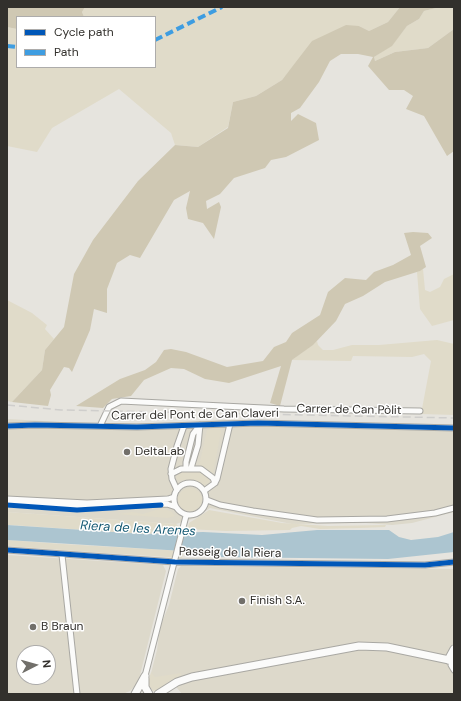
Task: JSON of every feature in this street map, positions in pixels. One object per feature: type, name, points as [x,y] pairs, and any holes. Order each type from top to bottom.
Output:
[{"type":"main road","points":[[158,694],[181,680],[192,677],[366,646],[387,647],[452,660],[454,649]]},
{"type":"main road","points":[[145,676],[145,687],[149,694],[135,694],[145,676]]},
{"type":"main road","points":[[167,694],[174,684]]},
{"type":"street","name":"Carrer de Can Pòlit","points":[[100,426],[110,407],[121,401],[284,409],[420,411]]},
{"type":"street","name":"Carrer del Pont de Can Claveri","points":[[7,426],[35,424],[100,426],[184,426],[200,424],[230,424],[454,428]]},
{"type":"street","points":[[189,468],[186,462],[193,434],[200,424]]},
{"type":"street","points":[[204,490],[215,483],[230,424]]},
{"type":"street","points":[[177,490],[171,474],[176,446],[184,426]]},
{"type":"street","points":[[171,474],[189,468],[201,469],[214,478],[215,483]]},
{"type":"street","points":[[176,507],[174,497],[177,490],[183,484],[193,483],[201,487],[204,490],[206,503],[198,514],[186,516]]},
{"type":"street","points":[[7,499],[87,503],[168,499],[174,497]]},
{"type":"street","points":[[7,503],[82,507],[167,504],[176,507],[186,516]]},
{"type":"street","points":[[206,503],[317,520],[386,519],[435,513],[454,508]]},
{"type":"street","points":[[145,676],[186,516]]},
{"type":"street","name":"Passeig de la Riera","points":[[7,550],[62,555],[176,559],[425,564],[454,562]]},
{"type":"street","points":[[62,555],[77,694]]},
{"type":"street","points":[[452,660],[451,665],[454,670]]},
{"type":"shaded area","points":[[7,7],[85,7],[82,12],[84,16],[16,16],[16,29],[7,27]]},
{"type":"shaded area","points":[[85,7],[400,7],[388,22],[369,31],[359,26],[292,68],[282,80],[256,96],[233,102],[228,127],[198,147],[175,145],[171,133],[119,89],[52,128],[37,152],[7,146],[7,27],[16,29],[16,68],[156,68],[156,16],[84,16],[82,12]]},
{"type":"shaded area","points":[[400,7],[440,7],[424,11],[419,19],[407,26],[392,46],[374,57],[375,61],[395,52],[428,48],[454,29],[454,151],[447,156],[424,116],[406,109],[413,96],[404,90],[389,90],[368,66],[373,57],[358,54],[341,54],[330,61],[319,82],[300,108],[291,113],[291,121],[298,114],[316,123],[319,140],[286,157],[271,160],[265,168],[234,178],[220,194],[206,201],[207,209],[219,202],[221,207],[214,239],[203,223],[188,219],[186,208],[190,191],[174,200],[140,258],[130,255],[117,263],[107,289],[107,313],[94,309],[90,330],[72,372],[69,368],[64,367],[50,390],[51,395],[48,406],[12,402],[42,370],[45,350],[64,327],[74,274],[93,240],[138,181],[175,145],[198,147],[228,128],[233,102],[256,96],[282,80],[312,41],[346,25],[359,26],[369,31],[388,22]]},
{"type":"shaded area","points":[[440,7],[454,7],[454,29],[428,48],[395,52],[375,61],[374,57],[392,45],[407,26],[419,19],[424,11]]},
{"type":"shaded area","points":[[404,233],[428,233],[432,238],[420,246],[426,267],[420,271],[385,282],[363,296],[345,304],[336,321],[313,345],[292,360],[280,406],[270,403],[281,366],[229,383],[205,379],[184,369],[171,368],[144,380],[131,396],[112,399],[103,408],[76,406],[120,379],[145,370],[156,362],[164,350],[171,349],[186,352],[227,367],[263,361],[274,347],[286,342],[292,333],[320,315],[328,292],[345,278],[366,280],[374,272],[393,265],[411,255]]},
{"type":"shaded area","points":[[423,269],[425,290],[430,292],[440,287],[444,279],[454,274],[454,320],[432,326],[420,309],[417,272]]},
{"type":"shaded area","points":[[7,300],[32,313],[47,325],[45,329],[54,339],[45,350],[42,370],[12,402],[7,401]]},
{"type":"shaded area","points":[[437,340],[454,344],[454,415],[421,414],[431,361],[424,354],[412,357],[353,356],[351,361],[292,360],[317,341],[318,345],[323,350],[333,350],[352,345],[379,345]]},
{"type":"shaded area","points":[[7,419],[97,424],[178,423],[220,420],[454,427],[454,512],[412,523],[392,525],[366,523],[292,524],[210,508],[195,518],[176,524],[7,512]]},
{"type":"shaded area","points":[[220,428],[221,432],[213,473],[199,466],[207,430]]},
{"type":"shaded area","points":[[187,470],[196,470],[209,479],[209,483],[204,485],[190,480],[177,480],[176,475]]},
{"type":"shaded area","points":[[190,488],[199,491],[202,500],[199,509],[190,512],[181,509],[178,500],[181,491]]},
{"type":"shaded area","points":[[163,508],[172,512],[175,516],[167,518],[118,514],[132,512],[143,514]]},
{"type":"shaded area","points":[[209,510],[282,523],[328,526],[386,525],[385,527],[320,529],[301,526],[290,530],[226,531],[188,529],[189,523]]},
{"type":"shaded area","points":[[7,512],[176,524],[188,533],[144,534],[7,525]]},
{"type":"shaded area","points":[[7,540],[183,551],[182,558],[7,546]]},
{"type":"shaded area","points":[[7,555],[163,565],[166,571],[138,683],[130,691],[123,694],[7,694]]},
{"type":"shaded area","points":[[181,566],[454,569],[454,694],[182,694],[168,677],[157,679],[150,677],[157,650],[160,627],[169,605],[178,569]]},
{"type":"shaded area","points":[[151,672],[155,677],[181,673],[181,675],[167,683],[159,690],[153,691],[148,684]]},
{"type":"water","points":[[7,525],[144,534],[203,532],[262,535],[317,530],[389,530],[399,537],[411,540],[438,537],[454,532],[454,552],[388,559],[215,557],[183,551],[7,540]]},
{"type":"railway","points":[[7,405],[61,410],[454,418]]},
{"type":"marked path","points":[[156,40],[222,7]]},
{"type":"marked path","points":[[7,46],[16,47]]},
{"type":"cycle path","points":[[8,426],[35,425],[137,427],[258,423],[454,428]]},
{"type":"cycle path","points":[[7,505],[77,510],[161,505]]},
{"type":"cycle path","points":[[7,550],[175,562],[425,565],[454,562]]},
{"type":"place","name":"DeltaLab","points":[[127,452]]},
{"type":"place","name":"Finish S.A.","points":[[242,601]]},
{"type":"place","name":"B Braun","points":[[33,627]]},
{"type":"water label","name":"Riera de les Arenes","points":[[138,529]]}]
